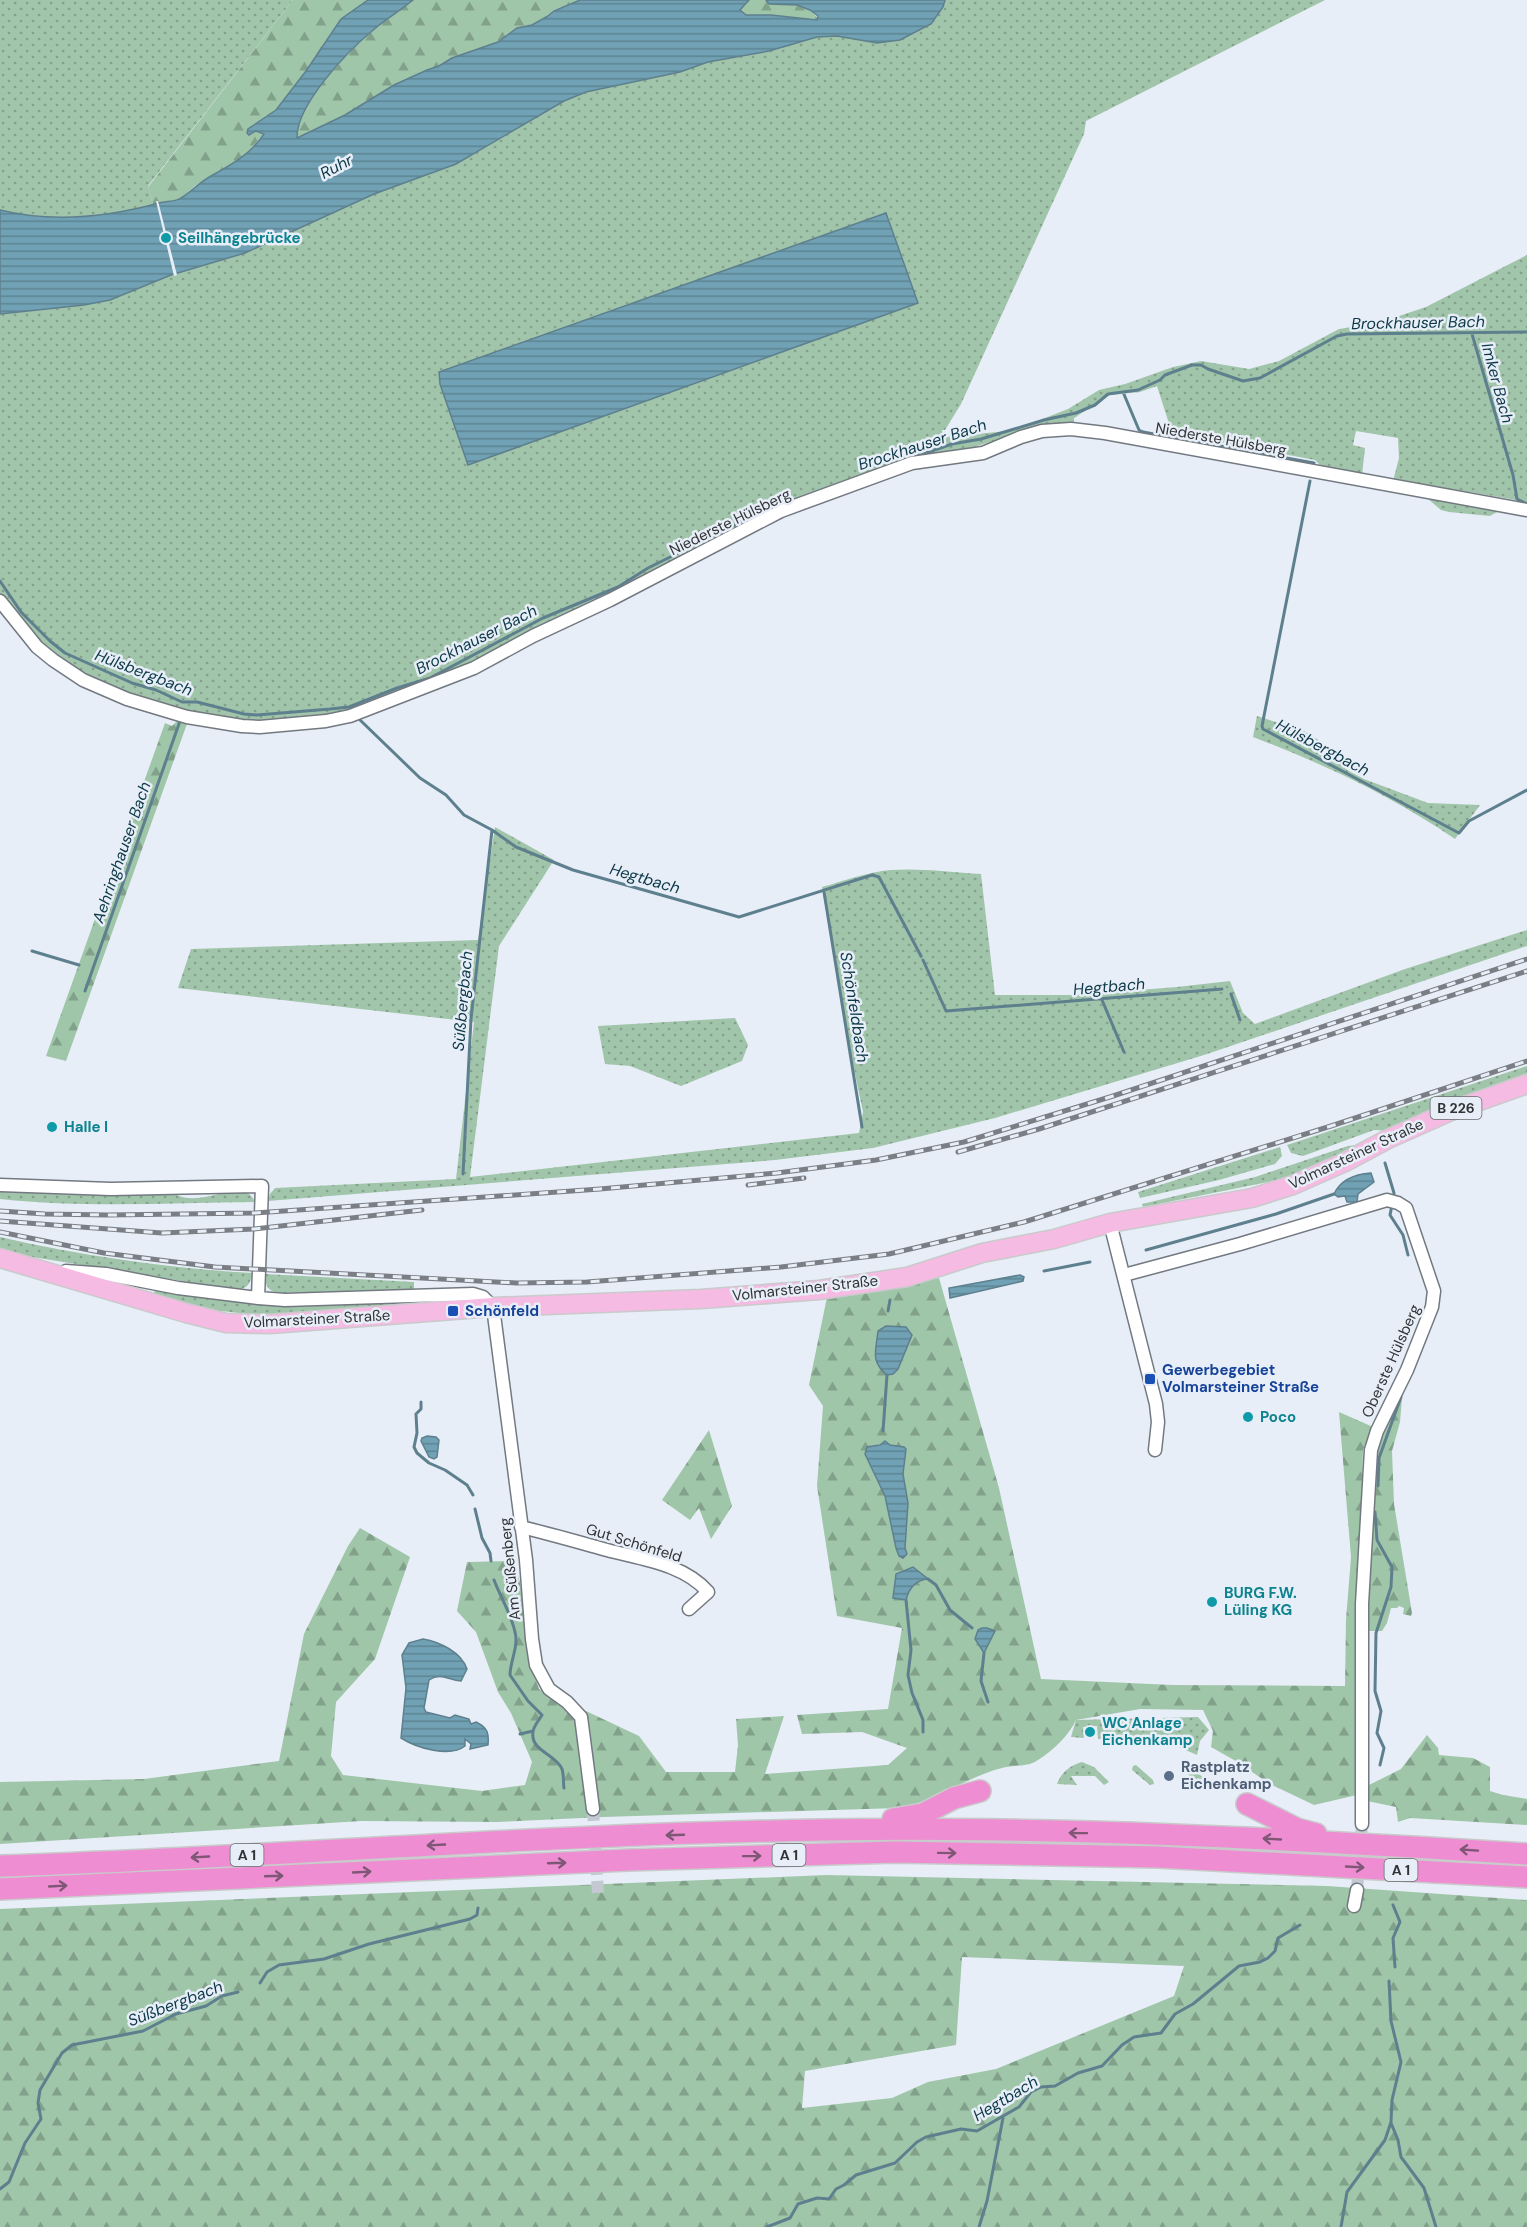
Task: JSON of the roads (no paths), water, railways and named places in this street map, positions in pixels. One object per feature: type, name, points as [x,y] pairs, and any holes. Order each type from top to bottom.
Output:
[{"type":"highway","points":[[818,1830],[923,1814],[954,1798],[980,1791]]},
{"type":"highway","points":[[1247,1804],[1297,1829],[1357,1834]]},
{"type":"highway","name":"A 1","points":[[0,1866],[572,1838],[911,1829],[1145,1834],[1357,1834],[1527,1854]]},
{"type":"highway","name":"A 1","points":[[0,1889],[628,1860],[895,1852],[1158,1857],[1527,1877]]},
{"type":"main road","name":"Volmarsteiner Straße","points":[[0,1258],[226,1323],[312,1322],[493,1307],[701,1299],[819,1290],[907,1277],[982,1253],[1054,1239],[1110,1223],[1252,1198],[1293,1185],[1346,1162],[1421,1123],[1527,1083]]},
{"type":"street","name":"Niederste Hülsberg","points":[[0,601],[36,647],[69,671],[94,685],[174,714],[223,723],[260,726],[350,717],[474,668],[781,511],[912,463],[983,453],[1042,431],[1071,429],[1105,434],[1527,510]]},
{"type":"street","name":"Volmarsteiner Straße","points":[[0,1185],[111,1189],[262,1186],[258,1298]]},
{"type":"street","name":"Oberste Hülsberg","points":[[1124,1275],[1393,1201],[1406,1208],[1434,1291],[1432,1307],[1407,1370],[1377,1431],[1371,1450],[1362,1604],[1357,1834]]},
{"type":"street","points":[[1110,1223],[1156,1404],[1158,1422],[1155,1450]]},
{"type":"street","name":"Volmarsteiner Straße","points":[[41,1269],[106,1274],[178,1288],[285,1300],[473,1294],[483,1297],[493,1307]]},
{"type":"street","name":"Am Süßenberg","points":[[493,1307],[536,1665],[549,1689],[567,1702],[581,1717],[593,1809]]},
{"type":"street","name":"Gut Schönfeld","points":[[521,1527],[656,1562],[683,1573],[699,1582],[708,1592],[689,1610]]},
{"type":"street","points":[[1354,1906],[1357,1890]]},
{"type":"water","name":"Ruhr","points":[[368,0],[413,0],[377,27],[337,65],[305,110],[297,138],[345,115],[394,85],[452,58],[498,42],[517,28],[532,25],[554,11],[580,0],[749,0],[740,10],[746,15],[817,20],[818,16],[810,10],[797,5],[769,4],[766,0],[945,0],[931,24],[900,40],[877,43],[837,36],[817,37],[769,51],[708,62],[680,72],[586,92],[564,101],[456,164],[374,194],[245,253],[171,275],[110,300],[0,314],[0,210],[40,216],[80,217],[120,212],[179,199],[207,178],[240,158],[259,141],[264,134],[256,131],[249,135],[248,129],[276,110],[341,19]]},
{"type":"water","points":[[886,213],[918,303],[468,465],[440,384],[439,372]]},
{"type":"water","points":[[1371,1173],[1374,1182],[1358,1194],[1357,1202],[1347,1202],[1345,1196],[1338,1197],[1334,1194],[1350,1178]]},
{"type":"water","points":[[1020,1275],[1024,1277],[1023,1281],[950,1298],[949,1288]]},
{"type":"water","points":[[886,1326],[906,1327],[912,1335],[898,1369],[893,1374],[887,1375],[878,1365],[875,1355],[878,1331]]},
{"type":"water","points":[[427,1436],[436,1437],[439,1440],[437,1457],[434,1459],[429,1457],[421,1441]]},
{"type":"water","points":[[885,1441],[890,1445],[906,1449],[903,1474],[908,1503],[905,1548],[907,1554],[903,1558],[899,1556],[896,1548],[885,1496],[865,1454],[867,1447],[880,1445]]},
{"type":"water","points":[[913,1567],[928,1579],[914,1585],[906,1600],[893,1598],[896,1574]]},
{"type":"water","points":[[982,1628],[995,1631],[984,1653],[975,1639],[978,1630]]},
{"type":"water","points":[[423,1639],[455,1653],[467,1669],[461,1681],[441,1677],[429,1680],[424,1708],[426,1712],[450,1718],[455,1715],[469,1719],[471,1724],[476,1722],[487,1731],[488,1745],[470,1749],[471,1744],[465,1739],[465,1746],[459,1750],[442,1751],[424,1748],[401,1738],[406,1688],[402,1655],[409,1643]]},
{"type":"waterway","name":"Brockhauser Bach","points":[[914,457],[952,444],[981,439],[1076,413],[1095,405],[1108,394],[1138,390],[1160,380],[1165,375],[1192,365],[1201,365],[1243,381],[1260,378],[1337,336],[1347,334],[1527,332]]},
{"type":"waterway","name":"Imker Bach","points":[[1472,334],[1513,475],[1517,499],[1527,504]]},
{"type":"waterway","name":"Hülsbergbach","points":[[1123,392],[1139,430],[1143,432],[1314,463]]},
{"type":"waterway","name":"Hülsbergbach","points":[[1310,481],[1263,729],[1459,833],[1469,821],[1527,790]]},
{"type":"waterway","name":"Brockhauser Bach","points":[[0,581],[21,612],[65,653],[132,683],[156,690],[182,702],[197,702],[244,714],[330,709],[349,707],[430,678],[543,618],[618,587],[648,568],[751,517],[773,509]]},
{"type":"waterway","name":"Hegtbach","points":[[359,719],[420,778],[446,795],[464,815],[492,830],[516,847],[573,870],[739,917],[872,875],[879,877],[921,956]]},
{"type":"waterway","name":"Aehringhauser Bach","points":[[85,991],[180,721]]},
{"type":"waterway","name":"Süßbergbach","points":[[463,1174],[471,1019],[492,830]]},
{"type":"waterway","name":"Schönfeldbach","points":[[824,892],[862,1127]]},
{"type":"waterway","points":[[32,951],[79,965]]},
{"type":"waterway","name":"Hegtbach","points":[[923,960],[946,1011],[1222,989]]},
{"type":"waterway","name":"Hegtbach","points":[[1231,994],[1240,1020]]},
{"type":"waterway","points":[[1102,1000],[1124,1052]]},
{"type":"waterway","name":"Hegtbach","points":[[1385,1163],[1394,1193],[1393,1199]]},
{"type":"waterway","points":[[1146,1250],[1276,1214],[1334,1194]]},
{"type":"waterway","name":"Hegtbach","points":[[1392,1205],[1390,1215],[1403,1235],[1408,1255]]},
{"type":"waterway","points":[[1044,1271],[1090,1262]]},
{"type":"waterway","name":"Schönfeldbach","points":[[888,1311],[890,1300]]},
{"type":"waterway","name":"Schönfeldbach","points":[[883,1431],[887,1375]]},
{"type":"waterway","name":"Hegtbach","points":[[1378,1486],[1379,1458],[1401,1397]]},
{"type":"waterway","name":"Süßbergbach","points":[[421,1402],[421,1409],[416,1414],[417,1433],[414,1447],[417,1453],[429,1463],[445,1470],[467,1485],[473,1495]]},
{"type":"waterway","points":[[475,1509],[482,1538],[490,1553],[491,1561]]},
{"type":"waterway","name":"Hegtbach","points":[[1375,1512],[1377,1540],[1392,1567],[1391,1587],[1376,1633],[1375,1691],[1381,1711],[1377,1733],[1384,1748],[1380,1765]]},
{"type":"waterway","points":[[928,1579],[936,1585],[950,1610],[972,1628]]},
{"type":"waterway","points":[[494,1580],[511,1619],[516,1637],[510,1675],[528,1701],[542,1715],[534,1728],[533,1738],[535,1744],[559,1764],[563,1771],[564,1788]]},
{"type":"waterway","name":"Schönfeldbach","points":[[906,1600],[911,1650],[908,1675],[912,1693],[923,1720],[923,1732]]},
{"type":"waterway","points":[[984,1653],[981,1681],[988,1702]]},
{"type":"waterway","points":[[520,1734],[533,1731]]},
{"type":"waterway","points":[[1393,1905],[1400,1922],[1393,1938],[1395,1967]]},
{"type":"waterway","name":"Süßbergbach","points":[[260,1983],[267,1972],[279,1965],[324,1959],[369,1944],[470,1919],[477,1915],[478,1908]]},
{"type":"waterway","name":"Hegtbach","points":[[767,2227],[790,2218],[798,2204],[817,2198],[829,2199],[836,2189],[856,2175],[895,2163],[917,2142],[926,2137],[961,2129],[977,2131],[1019,2107],[1031,2092],[1041,2087],[1055,2086],[1078,2073],[1102,2066],[1122,2045],[1134,2037],[1161,2033],[1175,2014],[1193,2004],[1239,1966],[1268,1958],[1275,1951],[1278,1938],[1300,1925]]},
{"type":"waterway","points":[[1341,2227],[1347,2192],[1385,2140],[1391,2122],[1392,2100],[1401,2062],[1391,2021],[1389,1981]]},
{"type":"waterway","name":"Süßbergbach","points":[[0,2189],[9,2182],[25,2143],[41,2119],[38,2103],[40,2090],[62,2053],[72,2045],[143,2031],[176,2014],[206,2006],[222,1996],[238,1992]]},
{"type":"waterway","points":[[979,2227],[987,2201],[1003,2118]]},
{"type":"waterway","points":[[1391,2123],[1398,2140],[1401,2157],[1424,2188],[1436,2227]]},
{"type":"tunnel","points":[[593,1809],[598,1893]]},
{"type":"tunnel","points":[[1357,1890],[1362,1824]]},
{"type":"railway","points":[[0,1211],[108,1215],[255,1213],[600,1189],[777,1173],[876,1160],[964,1142],[1113,1096],[1527,959]]},
{"type":"railway","points":[[958,1152],[1039,1129],[1527,971]]},
{"type":"railway","points":[[0,1232],[104,1253],[215,1267],[517,1283],[587,1282],[781,1267],[889,1254],[1024,1222],[1331,1126],[1527,1061]]},
{"type":"railway","points":[[748,1185],[804,1178]]},
{"type":"railway","points":[[0,1221],[162,1233],[254,1229],[422,1210]]},
{"type":"place","name":"Seilhängebrücke","points":[[166,238]]},
{"type":"place","name":"Halle I","points":[[52,1127]]},
{"type":"place","name":"Schönfeld","points":[[453,1311]]},
{"type":"place","name":"Gewerbegebiet Volmarsteiner Straße","points":[[1150,1379]]},
{"type":"place","name":"Poco","points":[[1248,1417]]},
{"type":"place","name":"BURG F.W. Lüling KG","points":[[1212,1602]]},
{"type":"place","name":"WC Anlage Eichenkamp","points":[[1090,1732]]},
{"type":"place","name":"Rastplatz Eichenkamp","points":[[1169,1776]]}]
